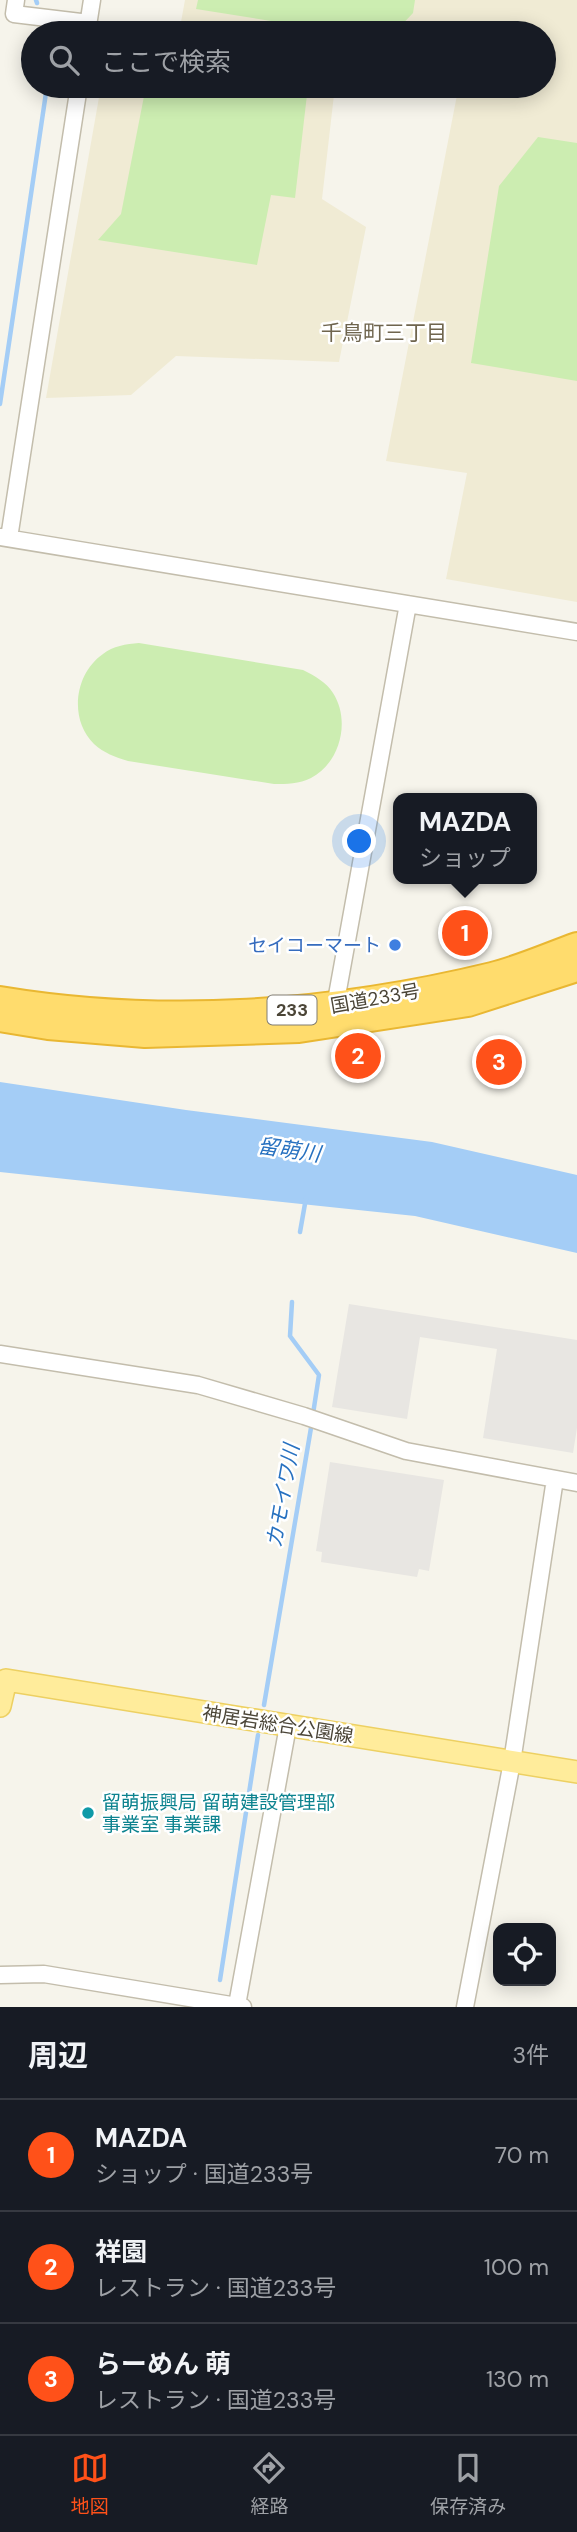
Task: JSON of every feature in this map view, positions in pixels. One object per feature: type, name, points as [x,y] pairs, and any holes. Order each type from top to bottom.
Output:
[{"type":"highway","name":"国道233号","points":[[0,1019],[48,1027],[145,1035],[299,1030],[334,1016],[494,975],[577,946]]},
{"type":"highway","name":"国道233号","points":[[0,999],[36,1005],[148,1014],[296,1010],[334,1016],[468,1004],[577,969]]},
{"type":"main road","name":"神居岩総合公園線","points":[[0,1706],[3,1680],[577,1772]]},
{"type":"street","points":[[16,0],[14,14],[51,21]]},
{"type":"street","points":[[89,21],[92,0]]},
{"type":"street","points":[[77,98],[4,538],[577,632]]},
{"type":"street","points":[[334,1016],[408,604]]},
{"type":"street","points":[[0,1353],[198,1385],[304,1416],[406,1451],[577,1483]]},
{"type":"street","points":[[464,2007],[512,1762],[555,1479]]},
{"type":"street","points":[[0,1975],[44,1974],[240,2006],[288,1726]]},
{"type":"shaded area","points":[[185,0],[577,0],[577,602],[446,579],[467,473],[386,461],[456,98],[556,98],[556,21],[181,21]]},
{"type":"shaded area","points":[[99,98],[334,98],[322,199],[366,227],[339,362],[176,356],[131,395],[46,398]]},
{"type":"shaded area","points":[[349,1304],[577,1340],[577,1428],[573,1453],[483,1438],[497,1349],[420,1337],[407,1419],[332,1407]]},
{"type":"shaded area","points":[[330,1462],[444,1480],[429,1571],[419,1569],[417,1577],[321,1562],[322,1552],[316,1551]]},
{"type":"green space","points":[[198,0],[415,0],[413,13],[405,21],[271,21],[196,9]]},
{"type":"green space","points":[[144,98],[307,98],[295,198],[271,195],[257,265],[98,240],[121,214]]},
{"type":"green space","points":[[538,137],[577,143],[577,381],[471,363],[499,186]]},
{"type":"green space","points":[[139,643],[303,670],[312,675],[327,686],[338,704],[342,728],[335,752],[321,771],[311,778],[297,783],[274,784],[128,761],[106,752],[94,744],[81,723],[78,698],[81,685],[93,663],[103,654],[120,646]]},
{"type":"water","name":"留萌川","points":[[0,1082],[186,1110],[432,1142],[577,1175],[577,1253],[415,1216],[0,1172]]},
{"type":"waterway","points":[[0,404],[45,98]]},
{"type":"waterway","name":"カモイワ川","points":[[300,1232],[306,1198]]},
{"type":"waterway","name":"カモイワ川","points":[[292,1302],[290,1336],[319,1375],[313,1414]]},
{"type":"waterway","name":"カモイワ川","points":[[264,1705],[312,1422]]},
{"type":"waterway","name":"カモイワ川","points":[[220,1980],[258,1735]]},
{"type":"place","name":"MAZDA","points":[[465,933]]},
{"type":"place","name":"セイコーマート","points":[[395,945]]},
{"type":"place","name":"祥園","points":[[358,1056]]},
{"type":"place","name":"らーめん 萌","points":[[499,1062]]},
{"type":"place","name":"留萌振興局 留萌建設管理部 事業室 事業課","points":[[88,1813]]},
{"type":"district","name":"千鳥町三丁目","points":[[384,333]]}]
